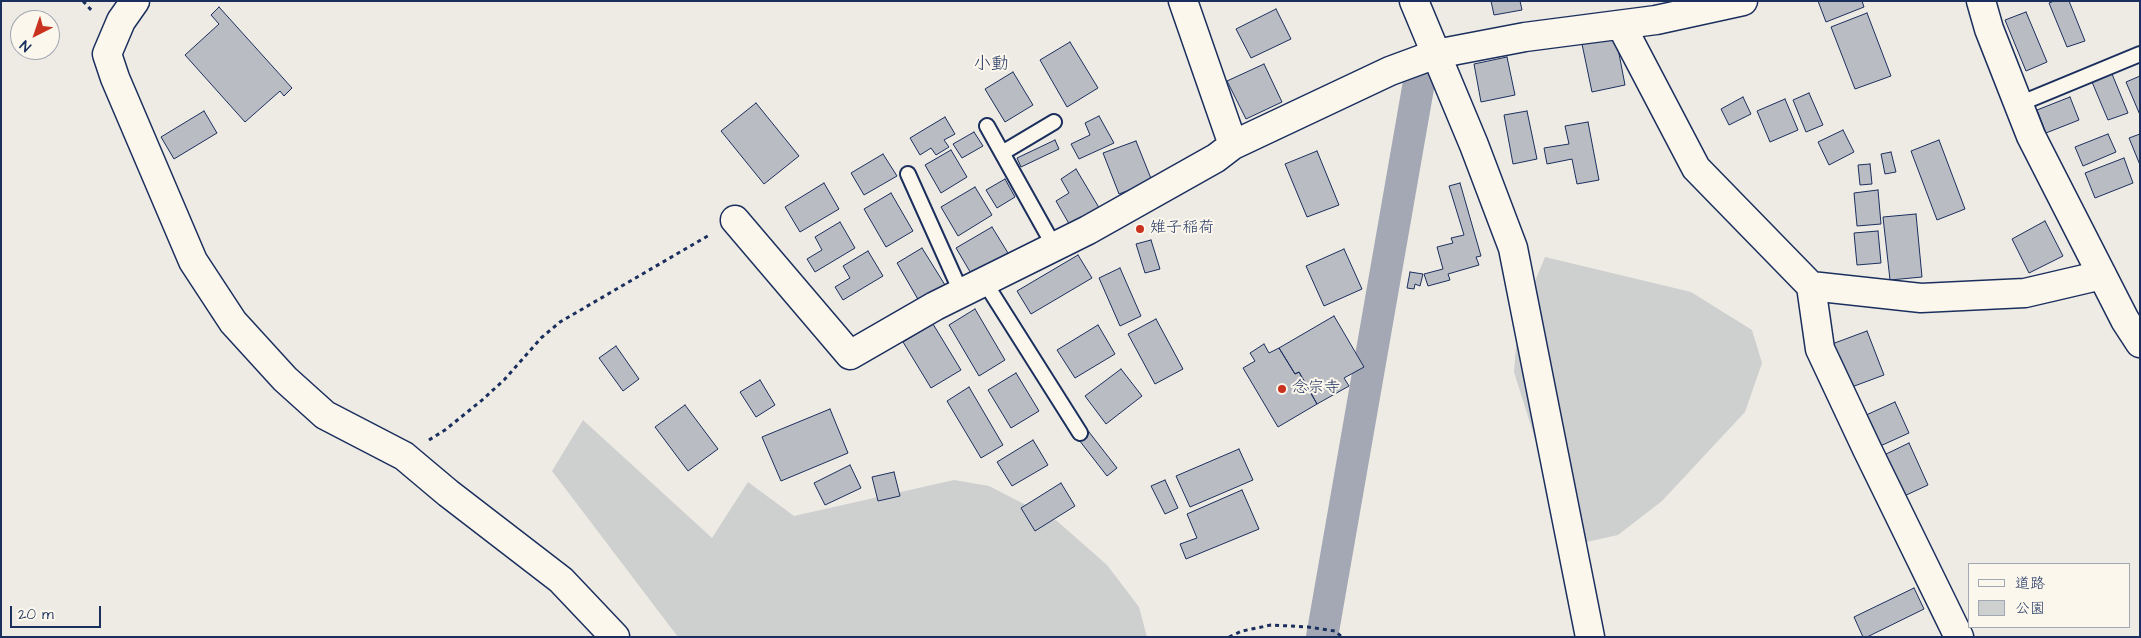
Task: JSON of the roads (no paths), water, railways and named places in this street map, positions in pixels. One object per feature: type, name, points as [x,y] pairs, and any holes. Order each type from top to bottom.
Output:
[{"type":"street","points":[[135,1],[122,21],[107,54],[115,78],[193,261],[232,322],[285,379],[325,415],[404,456],[448,493],[561,580],[615,637]]},
{"type":"street","points":[[1183,1],[1233,145]]},
{"type":"street","points":[[1414,1],[1474,145],[1513,248],[1590,637]]},
{"type":"street","points":[[735,220],[850,355],[972,287],[1054,246],[1216,158],[1233,145],[1390,71],[1436,54],[1525,38],[1656,20],[1743,1]]},
{"type":"street","points":[[1982,1],[1989,29],[2031,136],[2125,320],[2140,343]]},
{"type":"street","points":[[1621,25],[1696,168],[1811,286],[1820,349],[1866,449],[1959,637]]},
{"type":"street","points":[[1811,286],[1921,298],[2025,293],[2102,275]]},
{"type":"lane","points":[[2019,104],[2140,54]]},
{"type":"lane","points":[[1002,152],[1054,122]]},
{"type":"lane","points":[[987,126],[1054,246]]},
{"type":"lane","points":[[908,174],[972,287],[1080,433]]},
{"type":"waterway","points":[[1322,637],[1419,82]]},
{"type":"place","name":"雉子稲荷","points":[[1140,229]]},
{"type":"place","name":"念宗寺","points":[[1282,389]]},
{"type":"district","name":"小動","points":[[991,65]]}]
